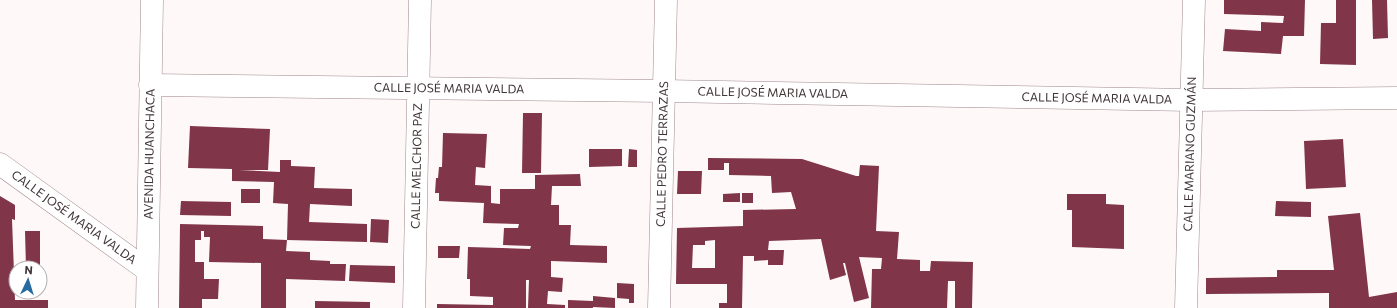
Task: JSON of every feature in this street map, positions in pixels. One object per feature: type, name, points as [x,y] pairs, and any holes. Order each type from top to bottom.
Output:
[{"type":"street","name":"AVENIDA HUANCHACA","points":[[147,308],[152,0]]},
{"type":"street","name":"CALLE MELCHOR PAZ","points":[[414,308],[417,89],[420,0]]},
{"type":"street","name":"CALLE PEDRO TERRAZAS","points":[[659,308],[666,0]]},
{"type":"street","name":"CALLE MARIANO GUZMÁN","points":[[1186,308],[1194,0]]},
{"type":"street","name":"CALLE JOSÉ MARIA VALDA","points":[[150,85],[664,91],[1191,100],[1397,98]]},
{"type":"street","name":"CALLE JOSÉ MARIA VALDA","points":[[0,164],[147,270]]},
{"type":"building","points":[[1224,0],[1305,0],[1304,36],[1283,36],[1281,54],[1223,51],[1225,29],[1261,31],[1261,22],[1283,23],[1284,16],[1224,14]]},
{"type":"building","points":[[1336,0],[1356,0],[1356,65],[1320,64],[1321,23],[1336,23]]},
{"type":"building","points":[[1372,0],[1387,0],[1388,38],[1373,39]]},
{"type":"building","points":[[523,113],[542,113],[541,173],[522,173]]},
{"type":"building","points":[[190,126],[270,129],[268,170],[239,170],[280,172],[280,160],[291,160],[291,166],[315,167],[314,188],[352,189],[352,206],[310,204],[309,222],[367,224],[367,242],[287,240],[288,204],[273,203],[274,182],[232,181],[232,169],[188,168]]},
{"type":"building","points":[[443,133],[487,134],[485,168],[476,167],[475,185],[491,186],[491,203],[500,204],[500,189],[535,189],[535,175],[580,174],[581,186],[552,186],[551,205],[559,205],[559,225],[571,225],[570,245],[607,246],[607,263],[551,261],[551,277],[563,278],[562,292],[548,291],[547,304],[565,305],[565,308],[528,308],[529,280],[526,280],[526,308],[437,308],[437,304],[493,305],[493,297],[470,296],[470,279],[467,279],[468,247],[530,249],[531,246],[503,245],[504,228],[518,228],[519,224],[483,223],[484,203],[439,201],[439,193],[435,193],[436,178],[438,178],[439,167],[442,167]]},
{"type":"building","points":[[1343,139],[1346,187],[1306,189],[1304,141]]},
{"type":"building","points":[[589,149],[622,149],[622,166],[589,167]]},
{"type":"building","points":[[629,149],[637,150],[637,167],[628,167]]},
{"type":"building","points":[[708,158],[802,159],[856,176],[859,176],[860,165],[879,166],[876,231],[899,232],[897,259],[920,260],[920,271],[930,271],[931,261],[973,262],[972,308],[955,308],[955,281],[948,281],[947,308],[871,308],[872,269],[881,269],[882,258],[859,257],[869,298],[854,302],[845,263],[843,263],[846,275],[830,280],[821,239],[769,241],[768,250],[784,250],[783,265],[768,265],[768,260],[754,261],[754,256],[743,256],[742,308],[719,308],[719,303],[727,303],[727,284],[676,284],[677,228],[743,226],[743,210],[796,209],[791,192],[772,193],[771,176],[729,175],[729,163],[724,163],[724,170],[708,170]],"holes":[[[715,240],[715,268],[692,268],[693,245],[705,245],[705,241]]]},
{"type":"building","points":[[678,171],[702,171],[701,194],[677,194]]},
{"type":"building","points":[[241,189],[260,189],[260,203],[241,203]]},
{"type":"building","points":[[740,193],[740,202],[723,202],[723,194]]},
{"type":"building","points":[[742,193],[753,193],[753,203],[742,203]]},
{"type":"building","points":[[1067,194],[1106,194],[1106,204],[1124,205],[1124,249],[1072,247],[1072,210],[1067,210]]},
{"type":"building","points":[[0,196],[15,205],[15,220],[12,219],[14,260],[8,260],[8,300],[48,300],[48,308],[0,308]]},
{"type":"building","points":[[181,201],[231,202],[231,216],[180,215]]},
{"type":"building","points":[[1276,201],[1311,202],[1311,217],[1275,216]]},
{"type":"building","points":[[1360,213],[1369,297],[1397,292],[1397,308],[1329,308],[1329,293],[1206,294],[1206,278],[1277,277],[1277,270],[1334,270],[1328,216]]},
{"type":"building","points":[[371,219],[389,220],[388,243],[370,242]]},
{"type":"building","points":[[180,224],[263,226],[263,239],[287,240],[286,251],[310,252],[310,260],[330,261],[330,264],[346,264],[345,281],[286,279],[286,308],[261,308],[261,263],[209,262],[210,237],[204,237],[204,231],[201,231],[201,240],[195,240],[195,262],[204,262],[204,279],[219,279],[218,299],[202,299],[202,308],[179,308]]},
{"type":"building","points":[[25,231],[40,231],[40,260],[26,260]]},
{"type":"building","points":[[438,246],[460,246],[459,258],[438,258]]},
{"type":"building","points":[[350,265],[395,266],[395,283],[349,281]]},
{"type":"building","points":[[617,283],[634,284],[634,303],[629,303],[629,299],[617,298]]},
{"type":"building","points":[[593,296],[615,298],[615,308],[568,308],[568,300],[593,301]]},
{"type":"building","points":[[315,301],[370,302],[370,308],[315,308]]}]
